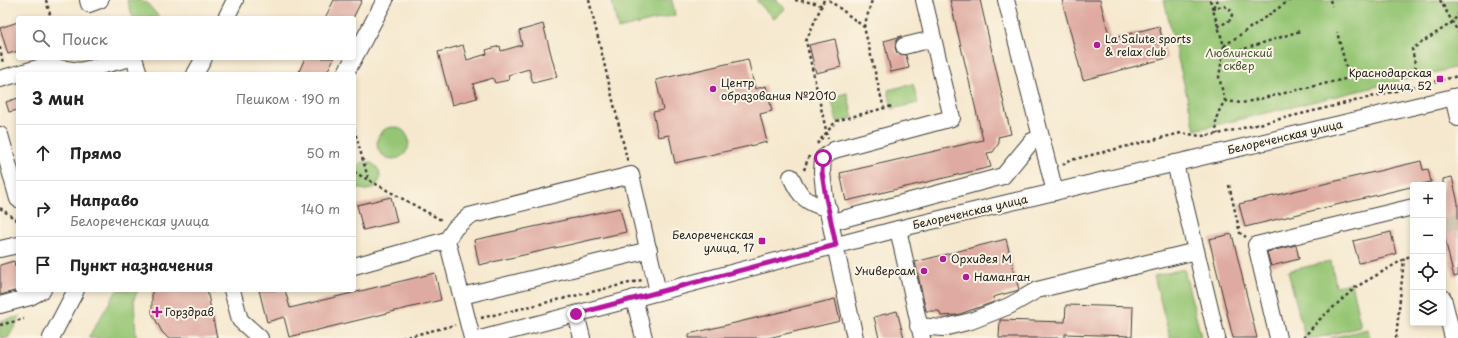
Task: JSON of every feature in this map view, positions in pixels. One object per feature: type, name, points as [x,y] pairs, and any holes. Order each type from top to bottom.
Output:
[{"type":"street","points":[[88,0],[89,4],[100,0]]},
{"type":"street","points":[[227,16],[235,0]]},
{"type":"street","points":[[356,54],[385,0]]},
{"type":"street","points":[[854,338],[822,172],[823,158],[830,151],[952,118],[924,0]]},
{"type":"street","points":[[1006,0],[1054,184]]},
{"type":"street","points":[[904,46],[933,39]]},
{"type":"street","points":[[24,72],[45,66],[80,71],[122,60]]},
{"type":"street","points":[[135,60],[138,72]]},
{"type":"street","points":[[196,72],[203,60]]},
{"type":"street","points":[[346,72],[353,60]]},
{"type":"street","points":[[0,79],[16,74]]},
{"type":"street","points":[[1455,97],[1458,118]]},
{"type":"street","name":"Белореченская улица","points":[[485,338],[898,229],[1054,184],[1175,163],[1455,97]]},
{"type":"street","points":[[0,135],[16,192]]},
{"type":"street","points":[[791,177],[799,194],[830,215],[1003,176],[1032,141],[1041,138]]},
{"type":"street","points":[[1175,163],[1217,338]]},
{"type":"street","points":[[356,265],[451,234],[469,216],[631,175],[658,292]]},
{"type":"street","points":[[1278,338],[1256,245],[1410,208]]},
{"type":"street","points":[[898,229],[920,332],[971,321],[1009,306],[1037,290],[1196,251]]},
{"type":"street","points":[[451,234],[467,322],[472,338]]},
{"type":"street","points":[[0,249],[16,245]]},
{"type":"street","points":[[462,296],[649,250]]},
{"type":"street","points":[[0,305],[30,297],[39,292]]},
{"type":"street","points":[[51,338],[75,292]]},
{"type":"street","points":[[233,292],[240,320],[260,338]]},
{"type":"street","points":[[634,298],[644,338]]},
{"type":"street","points":[[1446,310],[1453,338]]},
{"type":"street","points":[[576,314],[582,338]]},
{"type":"path","points":[[46,0],[50,16]]},
{"type":"path","points":[[589,0],[631,175]]},
{"type":"path","points":[[795,0],[815,3],[823,6]]},
{"type":"path","points":[[824,0],[823,6],[806,41],[830,151]]},
{"type":"path","points":[[828,0],[864,27]]},
{"type":"path","points":[[872,0],[864,27],[884,109]]},
{"type":"path","points":[[1210,0],[1224,46],[1219,77],[1225,101],[1219,111],[1214,126],[1218,134]]},
{"type":"path","points":[[1212,8],[1218,0]]},
{"type":"path","points":[[1224,46],[1290,0]]},
{"type":"path","points":[[1330,0],[1332,6]]},
{"type":"path","points":[[1440,0],[1458,32]]},
{"type":"path","points":[[1212,8],[1224,6],[1230,9],[1232,15],[1230,20],[1218,27]]},
{"type":"path","points":[[1416,69],[1412,49],[1453,22],[1458,14]]},
{"type":"path","points":[[1222,56],[1300,31]]},
{"type":"path","points":[[1225,101],[1242,103],[1349,78],[1337,32]]},
{"type":"path","points":[[1054,184],[1067,161],[1181,133],[1201,136],[1218,134],[1458,76]]},
{"type":"path","points":[[356,136],[368,179]]},
{"type":"path","points":[[356,173],[368,179],[451,234]]},
{"type":"path","points":[[1229,185],[1240,233],[1256,245]]},
{"type":"path","points":[[0,208],[16,220]]},
{"type":"path","points":[[1303,338],[1319,320],[1356,287],[1410,256]]},
{"type":"path","points":[[1396,338],[1404,259]]},
{"type":"path","points":[[402,338],[654,277]]},
{"type":"path","points":[[0,325],[24,319]]},
{"type":"green space","points":[[127,0],[142,0],[143,3],[146,2],[158,16],[132,16]]},
{"type":"green space","points":[[619,0],[672,0],[675,15],[618,29],[612,2]]},
{"type":"green space","points":[[756,0],[777,0],[785,9],[774,19]]},
{"type":"green space","name":"Люблинский сквер","points":[[1164,0],[1458,0],[1458,67],[1195,130]]},
{"type":"green space","points":[[913,84],[918,103],[892,109],[888,90]]},
{"type":"green space","points":[[847,93],[853,118],[837,122],[831,97]]},
{"type":"green space","points":[[393,127],[404,132],[409,143],[404,154],[393,159],[382,154],[377,143],[382,132]]},
{"type":"green space","points":[[366,162],[371,163],[376,166],[379,171],[379,181],[376,186],[366,190],[356,186],[356,166]]},
{"type":"green space","points":[[1331,261],[1336,286],[1351,283],[1361,327],[1316,338],[1305,338],[1288,271]]},
{"type":"green space","points":[[1184,269],[1201,337],[1170,338],[1154,276]]},
{"type":"green space","points":[[116,292],[137,292],[134,299],[136,338],[88,338]]},
{"type":"green space","points":[[21,316],[8,338],[0,338],[0,321]]},
{"type":"green space","points":[[1368,329],[1370,338],[1330,338]]},
{"type":"building","points":[[334,0],[362,0],[354,16],[326,16]]},
{"type":"building","points":[[950,0],[980,0],[1011,134],[998,137],[999,143],[993,152],[987,153],[991,167],[846,201],[840,173],[983,140]]},
{"type":"building","points":[[1062,0],[1100,0],[1110,39],[1159,26],[1167,58],[1083,80]]},
{"type":"building","points":[[16,23],[16,52],[8,54],[0,28]]},
{"type":"building","points":[[543,24],[557,77],[533,83],[529,69],[508,75],[509,80],[495,83],[493,78],[473,84],[477,98],[452,105],[438,52],[463,45],[467,60],[487,54],[486,50],[500,46],[501,51],[522,45],[519,31]]},
{"type":"building","points":[[902,36],[897,39],[895,48],[897,53],[906,55],[909,68],[891,72],[884,41]]},
{"type":"building","points":[[835,39],[841,67],[816,73],[809,45]]},
{"type":"building","points":[[748,59],[755,89],[766,86],[772,111],[760,114],[767,142],[675,163],[669,135],[658,137],[653,112],[663,110],[656,80]]},
{"type":"building","points":[[304,60],[333,60],[327,72],[299,72]]},
{"type":"building","points":[[16,99],[16,110],[9,112],[6,102]]},
{"type":"building","points":[[1421,161],[1423,170],[1428,169],[1431,182],[1410,182],[1410,187],[1245,227],[1239,204]]},
{"type":"building","points":[[1452,177],[1458,203],[1458,276],[1454,277],[1446,244],[1446,182],[1443,182],[1443,179]]},
{"type":"building","points":[[391,197],[397,222],[363,230],[357,205]]},
{"type":"building","points":[[620,208],[626,232],[479,265],[474,240]]},
{"type":"building","points":[[1391,232],[1396,254],[1359,263],[1353,241]]},
{"type":"building","points":[[1232,234],[1257,338],[1233,338],[1209,239]]},
{"type":"building","name":"Наманган","points":[[1006,239],[1019,290],[993,297],[994,302],[957,315],[941,316],[939,311],[926,311],[915,262]]},
{"type":"building","points":[[1296,245],[1299,259],[1271,266],[1267,252]]},
{"type":"building","points":[[14,261],[16,266],[16,291],[0,295],[0,265]]},
{"type":"building","points":[[435,273],[441,300],[289,337],[284,317],[267,322],[260,292],[286,292],[290,308]]},
{"type":"building","points":[[152,292],[207,292],[217,338],[168,338],[162,332],[152,313]]},
{"type":"building","points":[[835,299],[840,321],[768,338],[689,338],[689,334]]},
{"type":"building","points":[[1066,305],[1133,307],[1132,336],[1065,334],[1065,338],[999,338],[1000,320],[1065,322]]},
{"type":"building","points":[[897,311],[904,338],[879,338],[874,317]]},
{"type":"tunnel","points":[[1446,224],[1458,221]]},
{"type":"place","name":"La Salute sports & relax club","points":[[1097,45]]},
{"type":"place","name":"Краснодарская улица, 52","points":[[1440,79]]},
{"type":"place","name":"Центр образования №2010","points":[[713,89]]},
{"type":"place","name":"Белореченская улица, 17","points":[[762,241]]},
{"type":"place","name":"Орхидея М","points":[[943,259]]},
{"type":"place","name":"Универсам","points":[[924,271]]},
{"type":"place","name":"Наманган","points":[[966,277]]},
{"type":"place","name":"Горздрав","points":[[157,312]]},
{"type":"route","points":[[576,314],[836,245],[832,232],[832,222],[822,172],[823,158]]}]
